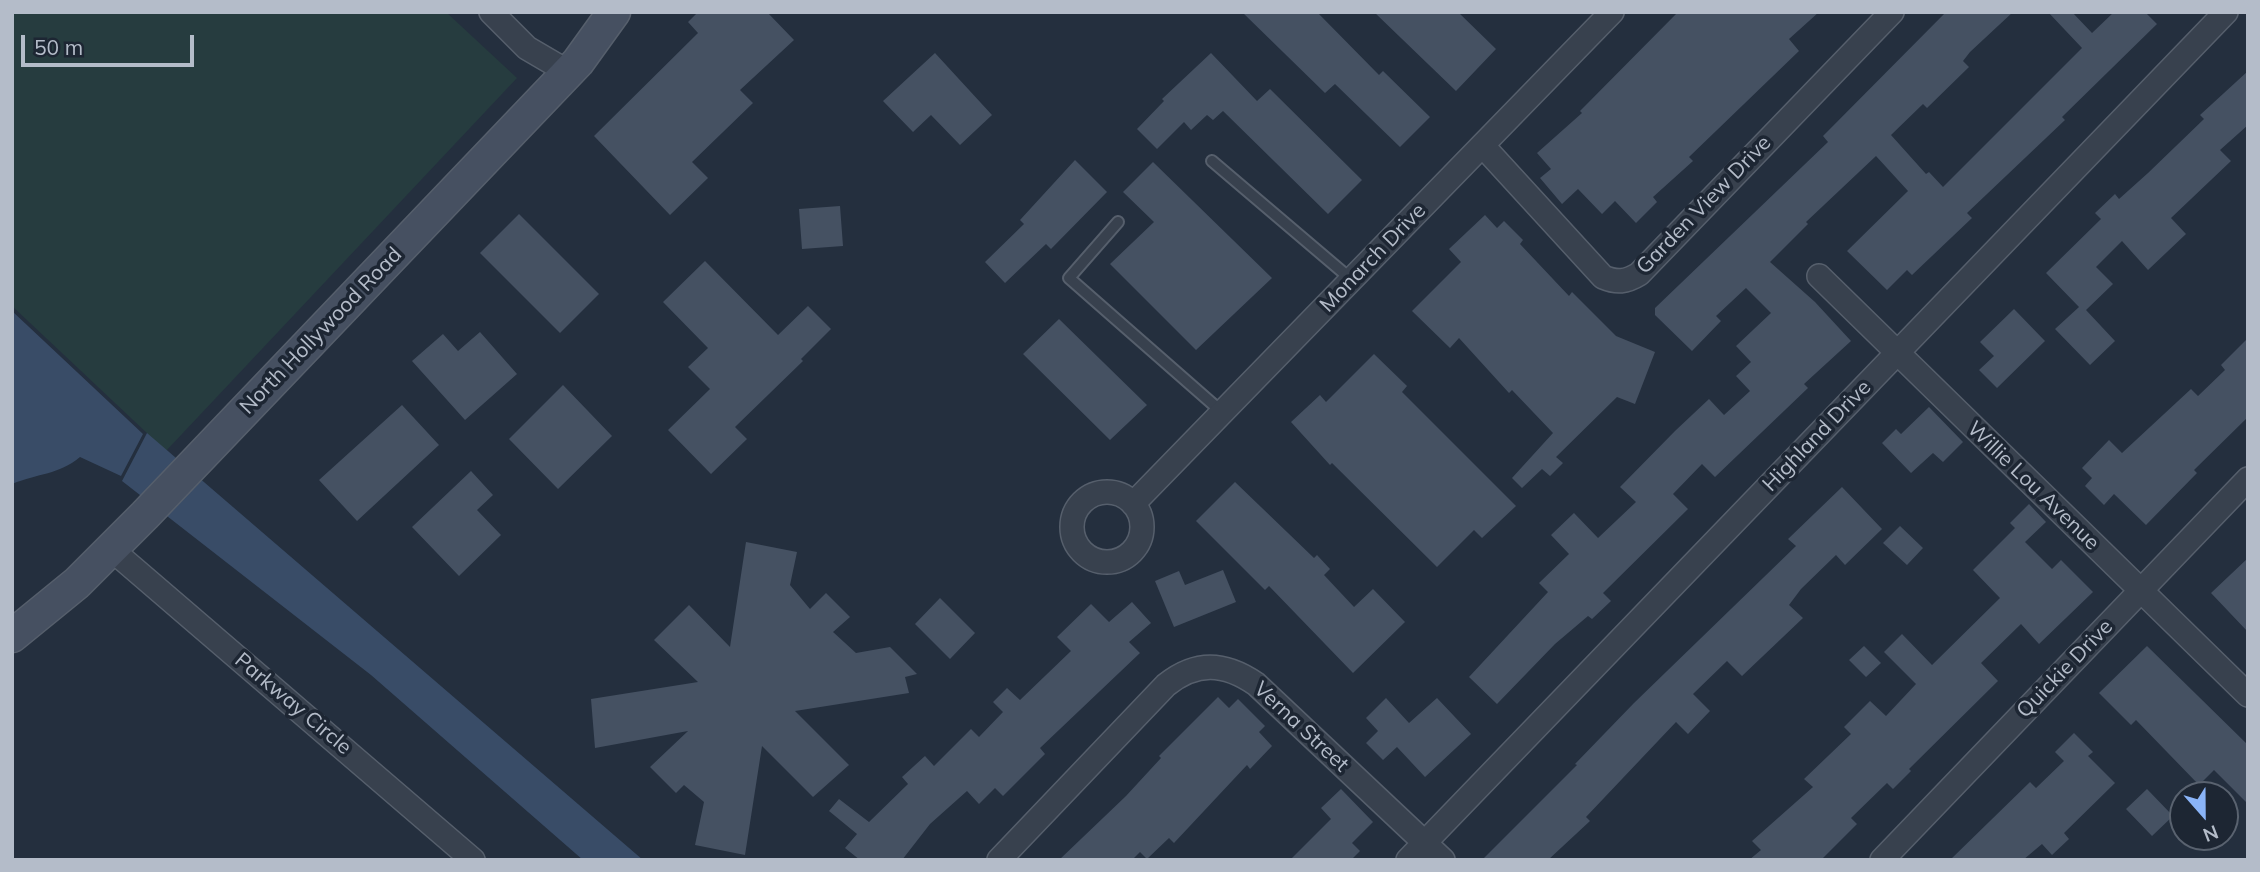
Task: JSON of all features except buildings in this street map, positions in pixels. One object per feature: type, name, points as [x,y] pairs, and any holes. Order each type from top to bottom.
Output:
[{"type":"main road","name":"North Hollywood Road","points":[[12,636],[77,583],[212,446],[568,72],[614,12]]},
{"type":"street","points":[[491,12],[527,48],[568,72]]},
{"type":"street","name":"Monarch Drive","points":[[1133,504],[1612,12]]},
{"type":"street","name":"Garden View Drive","points":[[1483,146],[1603,277],[1614,281],[1629,281],[1639,274],[1892,12]]},
{"type":"street","name":"Highland Drive","points":[[1408,860],[2226,12]]},
{"type":"street","name":"Willie Lou Avenue","points":[[1819,276],[2248,695]]},
{"type":"street","name":"Quickie Drive","points":[[1882,860],[2248,479]]},
{"type":"street","name":"Parkway Circle","points":[[111,549],[473,860]]},
{"type":"street","name":"Verna Street","points":[[999,860],[1166,685],[1181,674],[1210,666],[1238,672],[1256,684],[1443,860]]},
{"type":"lane","points":[[1212,161],[1352,280]]},
{"type":"lane","points":[[1118,222],[1069,278],[1223,413]]},
{"type":"green space","points":[[12,12],[446,12],[517,78],[166,451],[12,306]]},
{"type":"water","points":[[12,311],[143,434],[121,476],[80,457],[56,471],[12,484]]},
{"type":"water","points":[[147,433],[643,860],[583,860],[371,675],[122,481]]}]
